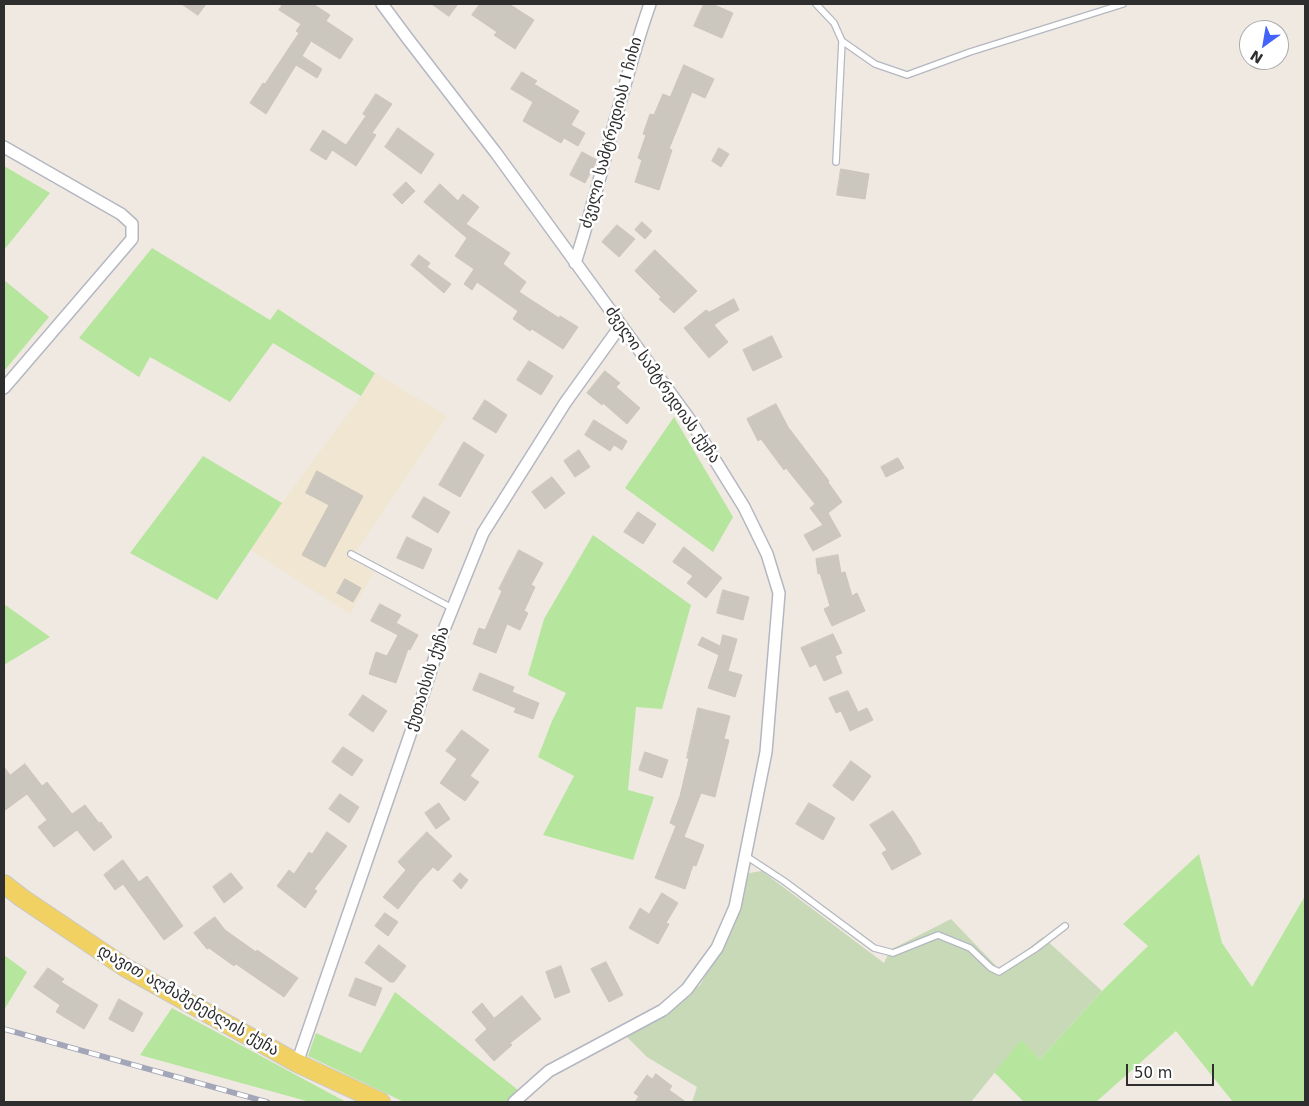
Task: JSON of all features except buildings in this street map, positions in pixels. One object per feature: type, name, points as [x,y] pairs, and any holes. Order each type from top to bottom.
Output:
[{"type":"main road","name":"დავით აღმაშენებლის ქუჩა","points":[[4,884],[126,968],[297,1063],[381,1102]]},
{"type":"street","name":"ძველი სამტრედიას ქუჩა","points":[[382,4],[496,153],[690,420],[744,507],[767,554],[779,593],[766,752],[735,907],[717,948],[687,989],[663,1010],[549,1071],[514,1102]]},
{"type":"street","name":"ძველი სამტრედიას I ჩიხი","points":[[575,263],[593,208],[638,39],[650,4]]},
{"type":"street","points":[[4,147],[121,214],[132,224],[132,239],[4,388]]},
{"type":"street","name":"ქუთაისის ქუჩა","points":[[297,1063],[414,726],[452,608],[482,533],[565,403],[621,325]]},
{"type":"lane","points":[[816,4],[834,23],[842,41],[836,162]]},
{"type":"lane","points":[[842,41],[875,64],[907,75],[970,52],[1123,4]]},
{"type":"lane","points":[[351,554],[452,608]]},
{"type":"lane","points":[[746,856],[784,881],[874,948],[893,953],[938,935],[970,948],[991,968],[999,972],[1035,949],[1065,926]]},
{"type":"shaded area","points":[[375,373],[447,416],[351,559],[374,572],[350,614],[251,550],[282,503],[361,396]]},
{"type":"green space","points":[[4,166],[50,193],[4,250]]},
{"type":"green space","points":[[152,248],[270,320],[278,309],[375,373],[361,396],[273,343],[230,402],[150,357],[139,377],[79,338]]},
{"type":"green space","points":[[4,280],[49,317],[4,371]]},
{"type":"green space","points":[[674,417],[733,517],[713,552],[625,488]]},
{"type":"green space","points":[[203,456],[282,503],[217,600],[130,553]]},
{"type":"green space","points":[[593,535],[691,605],[662,709],[636,707],[628,790],[654,797],[633,860],[543,835],[574,776],[538,757],[552,721],[566,693],[528,675],[544,619]]},
{"type":"green space","points":[[4,604],[50,637],[4,665]]},
{"type":"green space","points":[[1199,854],[1222,943],[1252,987],[1305,896],[1305,1102],[1233,1102],[1176,1031],[1096,1102],[1024,1102],[994,1072],[1021,1039],[1040,1059],[1102,991],[1148,946],[1123,924]]},
{"type":"green space","points":[[762,871],[884,963],[890,950],[951,919],[1000,970],[1043,937],[1102,991],[1040,1059],[1021,1040],[971,1102],[692,1102],[697,1087],[647,1057],[626,1036],[700,985],[721,949],[749,873]]},
{"type":"green space","points":[[4,955],[27,972],[4,1010]]},
{"type":"green space","points":[[395,992],[518,1090],[506,1102],[404,1102],[308,1056],[316,1033],[361,1053]]},
{"type":"green space","points":[[172,1008],[346,1102],[310,1102],[140,1055]]},
{"type":"railway","points":[[4,1029],[267,1102]]}]
